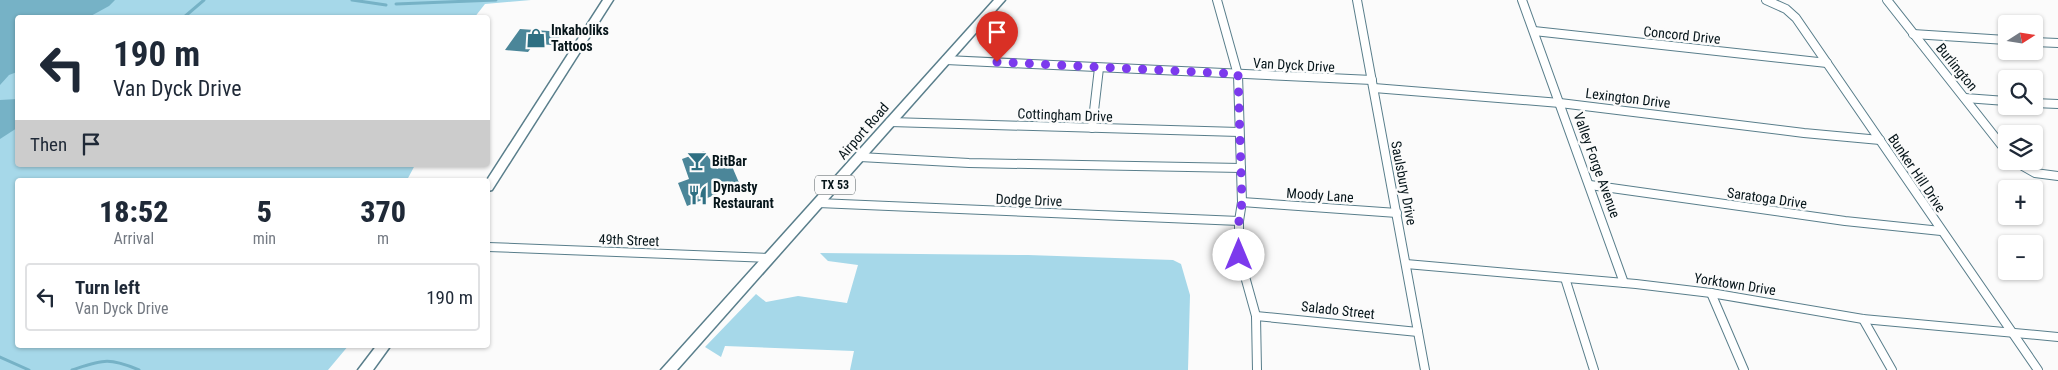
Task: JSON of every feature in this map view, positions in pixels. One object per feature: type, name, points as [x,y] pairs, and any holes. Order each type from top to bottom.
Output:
[{"type":"main road","points":[[490,183],[608,0]]},
{"type":"main road","name":"Airport Road","points":[[668,370],[1000,0]]},
{"type":"main road","points":[[365,370],[382,348]]},
{"type":"street","points":[[1217,0],[1238,74],[1242,202],[1239,221],[1239,255],[1256,316],[1258,370]]},
{"type":"street","name":"Saulsbury Drive","points":[[1357,0],[1425,370]]},
{"type":"street","name":"Valley Forge Avenue","points":[[1522,0],[1624,282]]},
{"type":"street","name":"Bunker Hill Drive","points":[[1766,0],[1786,9],[1796,18],[2038,370]]},
{"type":"street","name":"Burlington","points":[[1887,0],[1998,141]]},
{"type":"street","name":"Concord Drive","points":[[1534,31],[1827,63]]},
{"type":"street","points":[[1914,34],[1998,39]]},
{"type":"street","points":[[2043,42],[2058,43]]},
{"type":"street","name":"Van Dyck Drive","points":[[946,60],[1238,74],[1373,84]]},
{"type":"street","points":[[1092,128],[1098,68]]},
{"type":"street","name":"Lexington Drive","points":[[1373,84],[1560,103],[1804,133],[1880,140]]},
{"type":"street","points":[[1965,98],[1998,100]]},
{"type":"street","points":[[2043,103],[2058,104]]},
{"type":"street","name":"Cottingham Drive","points":[[890,122],[1239,132]]},
{"type":"street","points":[[860,157],[969,163],[1241,168]]},
{"type":"street","points":[[2026,170],[2040,175],[2058,176]]},
{"type":"street","name":"Saratoga Drive","points":[[1590,185],[1845,221],[1941,231]]},
{"type":"street","name":"Moody Lane","points":[[1242,202],[1397,213]]},
{"type":"street","name":"Dodge Drive","points":[[818,204],[1239,221]]},
{"type":"street","name":"49th Street","points":[[490,247],[770,258]]},
{"type":"street","name":"Yorktown Drive","points":[[1406,264],[1624,282],[1711,293],[1863,319],[2058,337]]},
{"type":"street","points":[[1565,278],[1594,370]]},
{"type":"street","points":[[1711,293],[1744,370]]},
{"type":"street","name":"Salado Street","points":[[1256,316],[1418,332]]},
{"type":"street","points":[[1863,319],[1892,370]]},
{"type":"shaded area","points":[[0,0],[531,0],[485,4],[476,15],[15,15],[15,167],[414,167],[408,178],[15,178],[15,348],[346,348],[328,370],[0,370]]},
{"type":"shaded area","points":[[0,0],[115,0],[109,6],[93,15],[15,15],[15,73],[9,75],[0,85]]},
{"type":"shaded area","points":[[15,99],[15,129],[0,139],[0,100]]},
{"type":"shaded area","points":[[820,253],[1028,255],[1173,260],[1181,264],[1190,295],[1188,370],[850,370],[854,351],[725,346],[721,357],[705,347],[756,294],[766,302],[798,296],[847,303],[858,265],[828,261]]},
{"type":"building","name":"Inkaholiks Tattoos","points":[[520,29],[563,32],[554,45],[534,44],[528,52],[505,50]]},
{"type":"building","name":"Dynasty Restaurant","points":[[704,151],[717,169],[731,164],[740,185],[687,206],[678,183],[689,179],[682,159]]},
{"type":"waterway","points":[[186,15],[204,0]]},
{"type":"waterway","points":[[352,0],[386,5]]},
{"type":"waterway","points":[[396,4],[496,0]]},
{"type":"waterway","points":[[0,357],[29,370]]},
{"type":"waterway","points":[[72,370],[106,361],[120,363],[139,370]]},
{"type":"place","name":"Inkaholiks Tattoos","points":[[536,38]]},
{"type":"place","name":"BitBar","points":[[697,161]]},
{"type":"place","name":"Dynasty Restaurant","points":[[698,195]]},
{"type":"route","points":[[997,62],[1238,74],[1242,202],[1239,221],[1239,255]]}]
